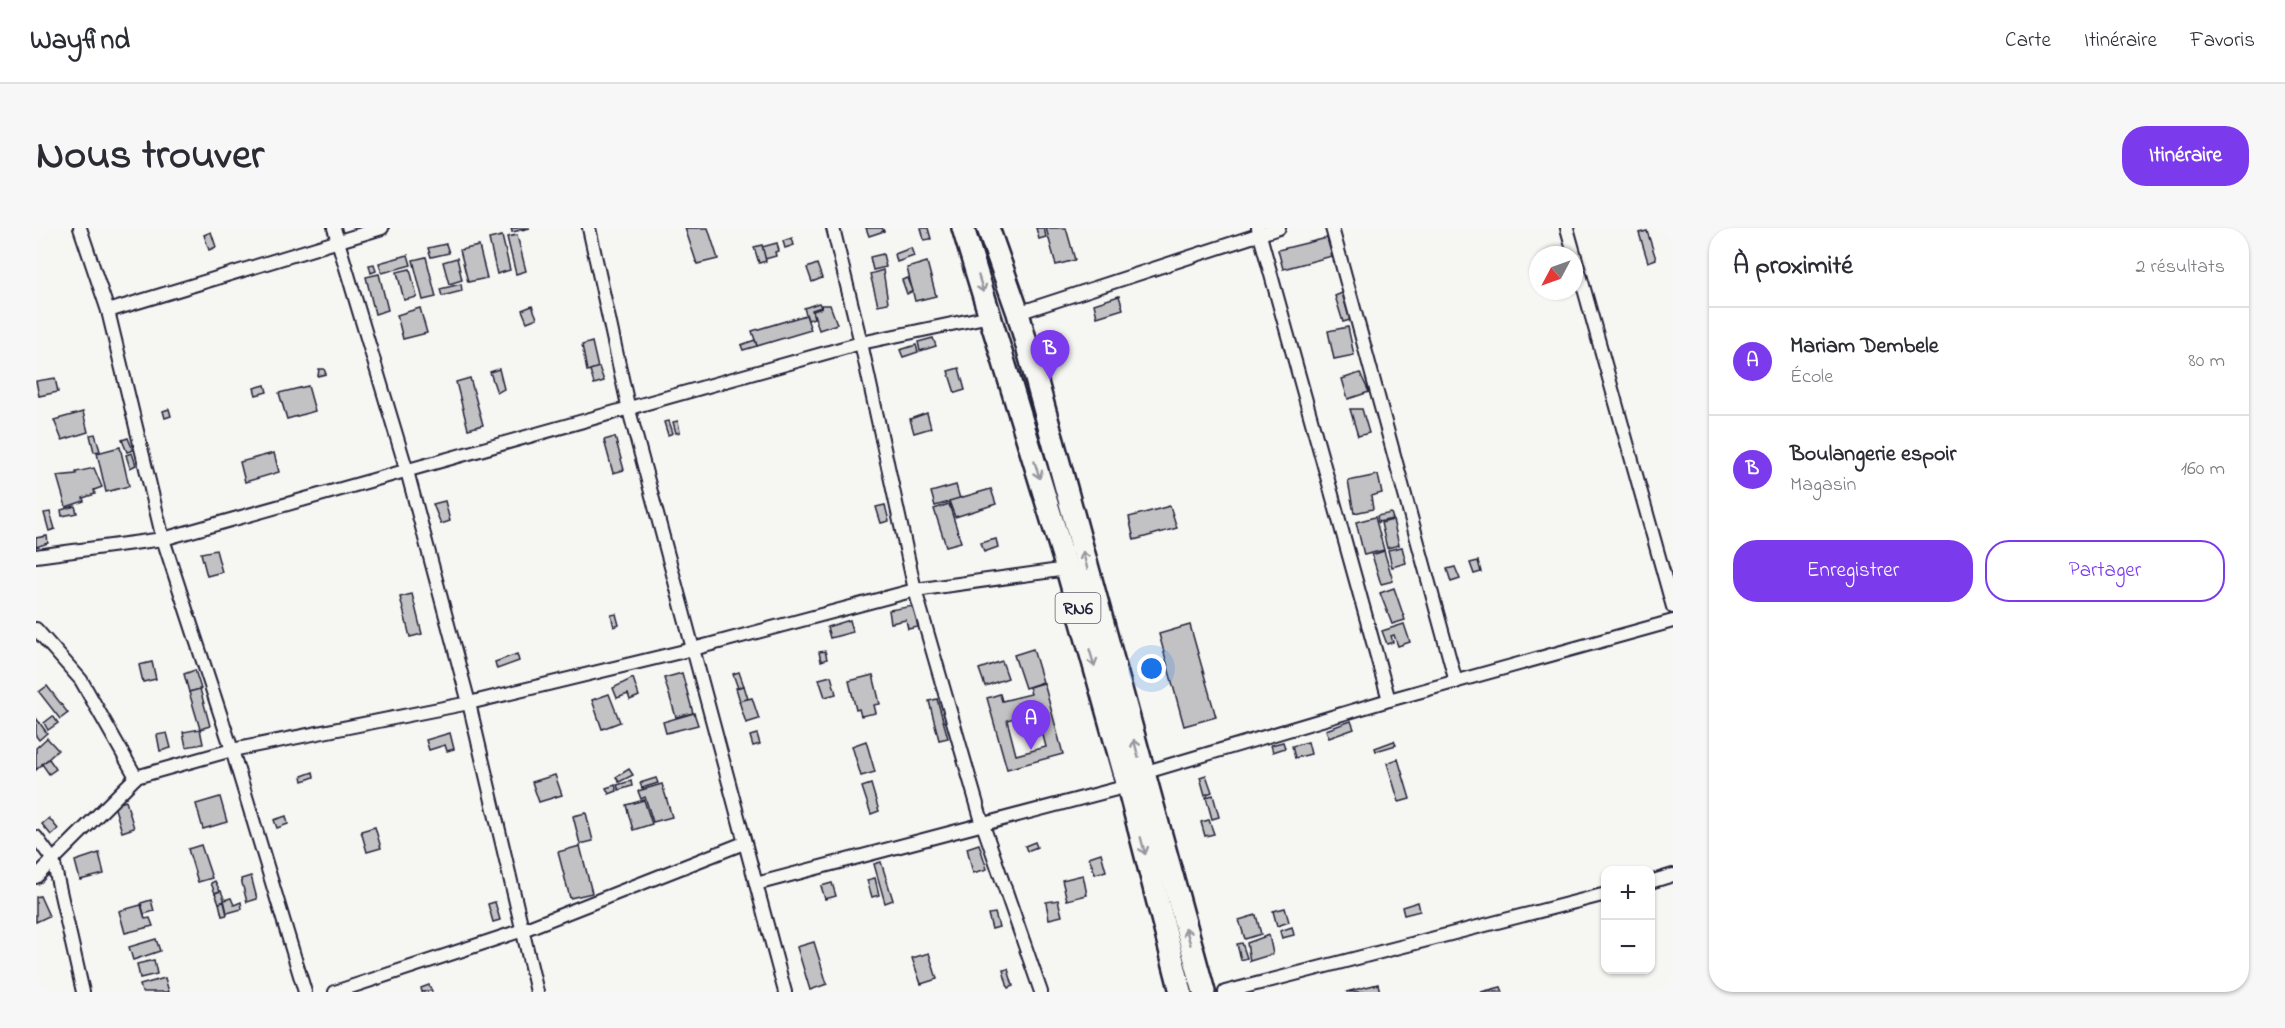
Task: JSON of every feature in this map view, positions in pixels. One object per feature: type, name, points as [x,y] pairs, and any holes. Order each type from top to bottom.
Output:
[{"type":"highway","name":"RN6","points":[[963,228],[1067,569],[1204,992]]},
{"type":"highway","name":"RN6","points":[[988,228],[1018,313],[1135,779],[1181,992]]},
{"type":"street","points":[[80,228],[108,311],[163,539],[232,750],[305,992]]},
{"type":"street","points":[[108,311],[335,234],[382,228]]},
{"type":"street","points":[[589,228],[629,410],[785,992]]},
{"type":"street","points":[[832,228],[861,343],[915,590],[983,825],[1041,992]]},
{"type":"street","points":[[1018,313],[1259,231],[1279,228]]},
{"type":"street","points":[[1332,228],[1456,682]]},
{"type":"street","points":[[1567,228],[1673,607]]},
{"type":"street","points":[[1259,231],[1389,700]]},
{"type":"street","points":[[335,234],[407,471],[470,703],[537,992]]},
{"type":"street","points":[[36,556],[163,539],[861,343],[990,316]]},
{"type":"street","points":[[36,878],[136,777],[232,750],[470,703],[693,649],[915,590],[1067,569]]},
{"type":"street","points":[[756,884],[983,825],[1389,700],[1673,621]]},
{"type":"street","points":[[36,629],[81,680],[136,777]]},
{"type":"street","points":[[36,837],[53,860],[83,992]]},
{"type":"street","points":[[335,992],[523,930],[744,843]]},
{"type":"street","points":[[1655,880],[1673,875]]},
{"type":"street","points":[[1225,992],[1601,895]]},
{"type":"building","points":[[511,228],[530,228],[512,232]]},
{"type":"building","points":[[685,228],[708,228],[718,259],[697,264]]},
{"type":"building","points":[[866,228],[882,228],[884,231],[869,236]]},
{"type":"building","points":[[921,228],[928,228],[931,239],[924,240]]},
{"type":"building","points":[[1036,228],[1044,228],[1046,237],[1039,239]]},
{"type":"building","points":[[1046,228],[1066,228],[1075,260],[1056,265]]},
{"type":"building","points":[[1647,231],[1656,259],[1648,262],[1639,233]]},
{"type":"building","points":[[211,232],[216,247],[209,250],[204,235]]},
{"type":"building","points":[[517,235],[526,271],[516,274],[507,237]]},
{"type":"building","points":[[502,236],[510,270],[497,274],[489,239]]},
{"type":"building","points":[[792,238],[794,245],[785,248],[783,241]]},
{"type":"building","points":[[1327,238],[1332,256],[1283,269],[1278,250]]},
{"type":"building","points":[[777,243],[779,251],[775,252],[776,256],[765,259],[762,247]]},
{"type":"building","points":[[446,244],[449,253],[431,257],[428,248]]},
{"type":"building","points":[[762,245],[766,261],[759,263],[754,247]]},
{"type":"building","points":[[479,246],[487,278],[468,282],[460,250]]},
{"type":"building","points":[[911,248],[914,256],[897,262],[895,254]]},
{"type":"building","points":[[883,254],[886,267],[873,270],[870,257]]},
{"type":"building","points":[[408,255],[411,265],[382,273],[379,263]]},
{"type":"building","points":[[426,257],[436,297],[423,300],[413,260]]},
{"type":"building","points":[[457,258],[462,280],[449,284],[443,262]]},
{"type":"building","points":[[927,262],[936,296],[915,301],[907,268]]},
{"type":"building","points":[[374,264],[376,271],[371,273],[369,265]]},
{"type":"building","points":[[817,264],[822,278],[812,282],[807,268]]},
{"type":"building","points":[[410,269],[417,297],[404,300],[397,272]]},
{"type":"building","points":[[883,270],[888,303],[878,305],[870,274]]},
{"type":"building","points":[[379,274],[388,310],[375,314],[366,277]]},
{"type":"building","points":[[908,278],[913,291],[907,294],[902,280]]},
{"type":"building","points":[[461,284],[462,291],[442,296],[440,289]]},
{"type":"building","points":[[1342,293],[1350,320],[1343,322],[1335,296]]},
{"type":"building","points":[[1119,296],[1123,309],[1097,317],[1094,304]]},
{"type":"building","points":[[819,303],[821,307],[812,310],[814,318],[808,320],[804,308]]},
{"type":"building","points":[[821,305],[830,305],[837,324],[819,330],[813,311],[822,308]]},
{"type":"building","points":[[532,306],[537,318],[527,322],[522,310]]},
{"type":"building","points":[[420,308],[427,333],[403,339],[397,315]]},
{"type":"building","points":[[806,315],[811,330],[757,346],[752,331]]},
{"type":"building","points":[[1348,327],[1354,355],[1334,359],[1328,331]]},
{"type":"building","points":[[933,338],[936,346],[920,351],[918,342]]},
{"type":"building","points":[[755,340],[757,346],[743,350],[741,345]]},
{"type":"building","points":[[592,342],[598,368],[587,371],[582,345]]},
{"type":"building","points":[[916,345],[918,352],[903,357],[900,350]]},
{"type":"building","points":[[599,367],[604,381],[594,384],[590,370]]},
{"type":"building","points":[[959,368],[965,390],[955,393],[948,371]]},
{"type":"building","points":[[319,369],[324,369],[326,374],[318,376]]},
{"type":"building","points":[[499,369],[504,389],[497,393],[490,372]]},
{"type":"building","points":[[1360,373],[1369,392],[1348,399],[1342,379]]},
{"type":"building","points":[[55,378],[58,392],[39,396],[36,381]]},
{"type":"building","points":[[470,378],[483,425],[468,429],[456,382]]},
{"type":"building","points":[[265,385],[267,392],[256,395],[254,388]]},
{"type":"building","points":[[308,386],[315,411],[287,419],[279,393]]},
{"type":"building","points":[[169,409],[171,416],[165,418],[163,411]]},
{"type":"building","points":[[1350,409],[1362,409],[1369,433],[1358,436]]},
{"type":"building","points":[[83,412],[88,432],[62,440],[54,420]]},
{"type":"building","points":[[927,413],[931,428],[914,433],[910,419]]},
{"type":"building","points":[[669,421],[673,433],[668,435],[664,422]]},
{"type":"building","points":[[678,421],[680,432],[676,433],[673,422]]},
{"type":"building","points":[[95,434],[100,451],[94,452],[90,435]]},
{"type":"building","points":[[615,437],[624,470],[613,473],[604,440]]},
{"type":"building","points":[[128,438],[133,450],[127,452],[122,440]]},
{"type":"building","points":[[120,447],[129,486],[106,492],[97,453]]},
{"type":"building","points":[[132,453],[136,465],[130,468],[126,455]]},
{"type":"building","points":[[274,453],[279,472],[245,482],[240,462]]},
{"type":"building","points":[[94,468],[102,487],[94,490],[95,494],[83,498],[84,501],[66,507],[57,476],[76,474],[76,472]]},
{"type":"building","points":[[1378,475],[1382,493],[1371,496],[1373,509],[1354,513],[1348,481]]},
{"type":"building","points":[[956,485],[960,499],[935,506],[931,492]]},
{"type":"building","points":[[991,489],[996,504],[955,517],[949,501]]},
{"type":"building","points":[[445,501],[450,521],[441,524],[433,504]]},
{"type":"building","points":[[949,504],[961,542],[946,546],[934,509]]},
{"type":"building","points":[[885,505],[889,521],[881,523],[876,507]]},
{"type":"building","points":[[75,506],[77,513],[62,516],[61,510]]},
{"type":"building","points":[[1170,506],[1177,528],[1134,540],[1129,517]]},
{"type":"building","points":[[50,512],[55,529],[49,531],[44,513]]},
{"type":"building","points":[[1391,513],[1393,519],[1378,522],[1377,516]]},
{"type":"building","points":[[1375,517],[1384,550],[1364,555],[1356,522]]},
{"type":"building","points":[[1393,520],[1399,545],[1387,548],[1381,523]]},
{"type":"building","points":[[47,536],[48,543],[36,547],[36,538]]},
{"type":"building","points":[[996,539],[998,547],[984,552],[981,543]]},
{"type":"building","points":[[1402,547],[1406,563],[1392,567],[1388,550]]},
{"type":"building","points":[[216,550],[222,572],[207,576],[201,553]]},
{"type":"building","points":[[1384,551],[1393,581],[1381,584],[1372,555]]},
{"type":"building","points":[[1478,561],[1481,572],[1474,574],[1470,563]]},
{"type":"building","points":[[1455,567],[1460,579],[1451,582],[1447,569]]},
{"type":"building","points":[[1394,588],[1405,620],[1392,624],[1380,593]]},
{"type":"building","points":[[412,594],[422,634],[410,637],[400,597]]},
{"type":"building","points":[[914,606],[918,627],[908,629],[906,620],[891,623],[889,610]]},
{"type":"building","points":[[616,614],[619,625],[614,627],[611,615]]},
{"type":"building","points":[[850,620],[853,632],[830,638],[827,627]]},
{"type":"building","points":[[1404,624],[1410,642],[1398,646],[1394,635],[1391,636],[1393,642],[1387,644],[1382,631]]},
{"type":"building","points":[[1190,625],[1216,717],[1184,726],[1159,634]]},
{"type":"building","points":[[1033,649],[1043,682],[1025,688],[1014,655]]},
{"type":"building","points":[[825,651],[827,659],[821,661],[819,652]]},
{"type":"building","points":[[517,654],[519,661],[497,669],[495,662]]},
{"type":"building","points":[[1002,661],[1008,678],[985,686],[979,669]]},
{"type":"building","points":[[152,662],[156,679],[143,682],[139,665]]},
{"type":"building","points":[[195,670],[201,689],[189,692],[184,674]]},
{"type":"building","points":[[739,672],[744,686],[738,688],[733,674]]},
{"type":"building","points":[[682,673],[693,713],[676,717],[664,678]]},
{"type":"building","points":[[873,675],[880,704],[874,705],[876,713],[861,716],[859,709],[856,710],[849,681]]},
{"type":"building","points":[[831,676],[836,694],[825,697],[819,679]]},
{"type":"building","points":[[633,678],[639,696],[630,700],[628,694],[617,698],[613,688]]},
{"type":"building","points":[[1044,683],[1063,754],[1007,769],[987,698],[1000,694],[1002,701],[1031,694],[1029,687]],"holes":[[[1037,712],[1046,747],[1016,755],[1007,720]]]},
{"type":"building","points":[[47,686],[68,713],[60,719],[39,692]]},
{"type":"building","points":[[744,686],[748,699],[740,701],[736,688]]},
{"type":"building","points":[[200,689],[210,726],[200,729],[189,692]]},
{"type":"building","points":[[609,694],[620,722],[602,729],[592,700]]},
{"type":"building","points":[[752,698],[759,719],[746,723],[739,701]]},
{"type":"building","points":[[937,699],[948,738],[939,740],[929,701]]},
{"type":"building","points":[[694,713],[698,725],[666,733],[663,722]]},
{"type":"building","points":[[53,716],[58,723],[48,730],[44,723]]},
{"type":"building","points":[[36,718],[47,733],[39,740],[36,736]]},
{"type":"building","points":[[1351,721],[1354,729],[1329,738],[1326,730]]},
{"type":"building","points":[[200,729],[203,744],[186,747],[183,732]]},
{"type":"building","points":[[167,733],[171,748],[160,751],[157,735]]},
{"type":"building","points":[[450,733],[454,749],[447,751],[445,745],[429,750],[426,740]]},
{"type":"building","points":[[757,734],[760,744],[753,746],[750,736]]},
{"type":"building","points":[[47,738],[58,750],[36,770],[36,748]]},
{"type":"building","points":[[866,741],[875,772],[861,776],[852,746]]},
{"type":"building","points":[[1394,741],[1396,745],[1376,751],[1375,748]]},
{"type":"building","points":[[1283,742],[1285,748],[1273,752],[1271,745]]},
{"type":"building","points":[[1308,742],[1311,754],[1295,758],[1292,746]]},
{"type":"building","points":[[49,759],[56,769],[49,774],[42,764]]},
{"type":"building","points":[[1398,759],[1410,799],[1399,802],[1387,763]]},
{"type":"building","points":[[629,769],[633,775],[619,782],[616,777]]},
{"type":"building","points":[[313,772],[314,777],[303,781],[302,776]]},
{"type":"building","points":[[555,775],[562,795],[539,802],[532,782]]},
{"type":"building","points":[[1206,775],[1212,792],[1205,795],[1200,777]]},
{"type":"building","points":[[656,778],[658,783],[642,788],[640,783]]},
{"type":"building","points":[[631,781],[632,786],[619,790],[617,785]]},
{"type":"building","points":[[662,784],[672,817],[653,822],[645,797],[641,799],[638,791]]},
{"type":"building","points":[[871,784],[879,811],[871,814],[862,787]]},
{"type":"building","points":[[615,785],[617,791],[609,794],[606,788]]},
{"type":"building","points":[[1213,795],[1219,817],[1212,819],[1206,797]]},
{"type":"building","points":[[220,797],[227,822],[203,829],[196,804]]},
{"type":"building","points":[[644,800],[652,824],[633,830],[626,805]]},
{"type":"building","points":[[126,801],[134,828],[122,832],[114,805]]},
{"type":"building","points":[[586,813],[593,841],[580,844],[573,816]]},
{"type":"building","points":[[286,816],[288,824],[277,828],[274,820]]},
{"type":"building","points":[[49,818],[58,829],[51,835],[42,824]]},
{"type":"building","points":[[1209,820],[1214,834],[1205,836],[1201,822]]},
{"type":"building","points":[[375,827],[381,848],[367,852],[361,831]]},
{"type":"building","points":[[1035,842],[1037,847],[1027,851],[1025,846]]},
{"type":"building","points":[[979,844],[987,869],[973,873],[967,848]]},
{"type":"building","points":[[201,845],[212,878],[198,882],[188,849]]},
{"type":"building","points":[[580,846],[592,893],[570,898],[558,852]]},
{"type":"building","points":[[99,853],[104,874],[80,880],[75,861]]},
{"type":"building","points":[[1101,853],[1106,871],[1095,874],[1089,857]]},
{"type":"building","points":[[881,862],[893,900],[885,903],[874,864]]},
{"type":"building","points":[[1083,875],[1087,895],[1067,900],[1062,880]]},
{"type":"building","points":[[251,876],[257,899],[247,902],[241,879]]},
{"type":"building","points":[[875,878],[879,895],[872,897],[867,880]]},
{"type":"building","points":[[215,881],[220,891],[215,893],[211,883]]},
{"type":"building","points":[[832,883],[836,896],[825,899],[821,886]]},
{"type":"building","points":[[221,891],[225,901],[219,903],[215,893]]},
{"type":"building","points":[[40,896],[49,916],[36,922],[36,897]]},
{"type":"building","points":[[231,898],[234,905],[241,902],[242,909],[227,913],[224,900]]},
{"type":"building","points":[[151,900],[154,911],[144,914],[141,903]]},
{"type":"building","points":[[1058,900],[1062,916],[1049,919],[1046,902]]},
{"type":"building","points":[[224,902],[227,915],[222,916],[219,903]]},
{"type":"building","points":[[495,902],[500,920],[493,922],[488,904]]},
{"type":"building","points":[[1418,902],[1420,911],[1404,915],[1402,907]]},
{"type":"building","points":[[141,905],[145,919],[150,918],[153,926],[125,933],[119,911]]},
{"type":"building","points":[[1285,908],[1289,922],[1277,926],[1273,911]]},
{"type":"building","points":[[995,913],[999,927],[992,929],[988,914]]},
{"type":"building","points":[[1256,915],[1261,934],[1245,939],[1239,920]]},
{"type":"building","points":[[1292,927],[1294,935],[1282,938],[1280,931]]},
{"type":"building","points":[[1269,935],[1273,954],[1250,961],[1247,943]]},
{"type":"building","points":[[156,939],[160,951],[133,960],[129,947]]},
{"type":"building","points":[[814,942],[827,984],[810,990],[797,947]]},
{"type":"building","points":[[1242,943],[1247,958],[1241,960],[1237,944]]},
{"type":"building","points":[[929,953],[937,979],[921,984],[912,958]]},
{"type":"building","points":[[154,960],[157,974],[140,978],[137,964]]},
{"type":"building","points":[[1008,969],[1013,986],[1008,988],[1003,970]]},
{"type":"building","points":[[165,978],[169,992],[142,992],[140,985]]},
{"type":"building","points":[[1378,984],[1380,992],[1346,992]]},
{"type":"building","points":[[429,985],[432,991],[422,992],[421,988]]},
{"type":"building","points":[[1501,987],[1503,992],[1481,992]]},
{"type":"place","name":"Boulangerie espoir","points":[[1050,380]]},
{"type":"place","name":"Mariam Dembele","points":[[1031,750]]}]
